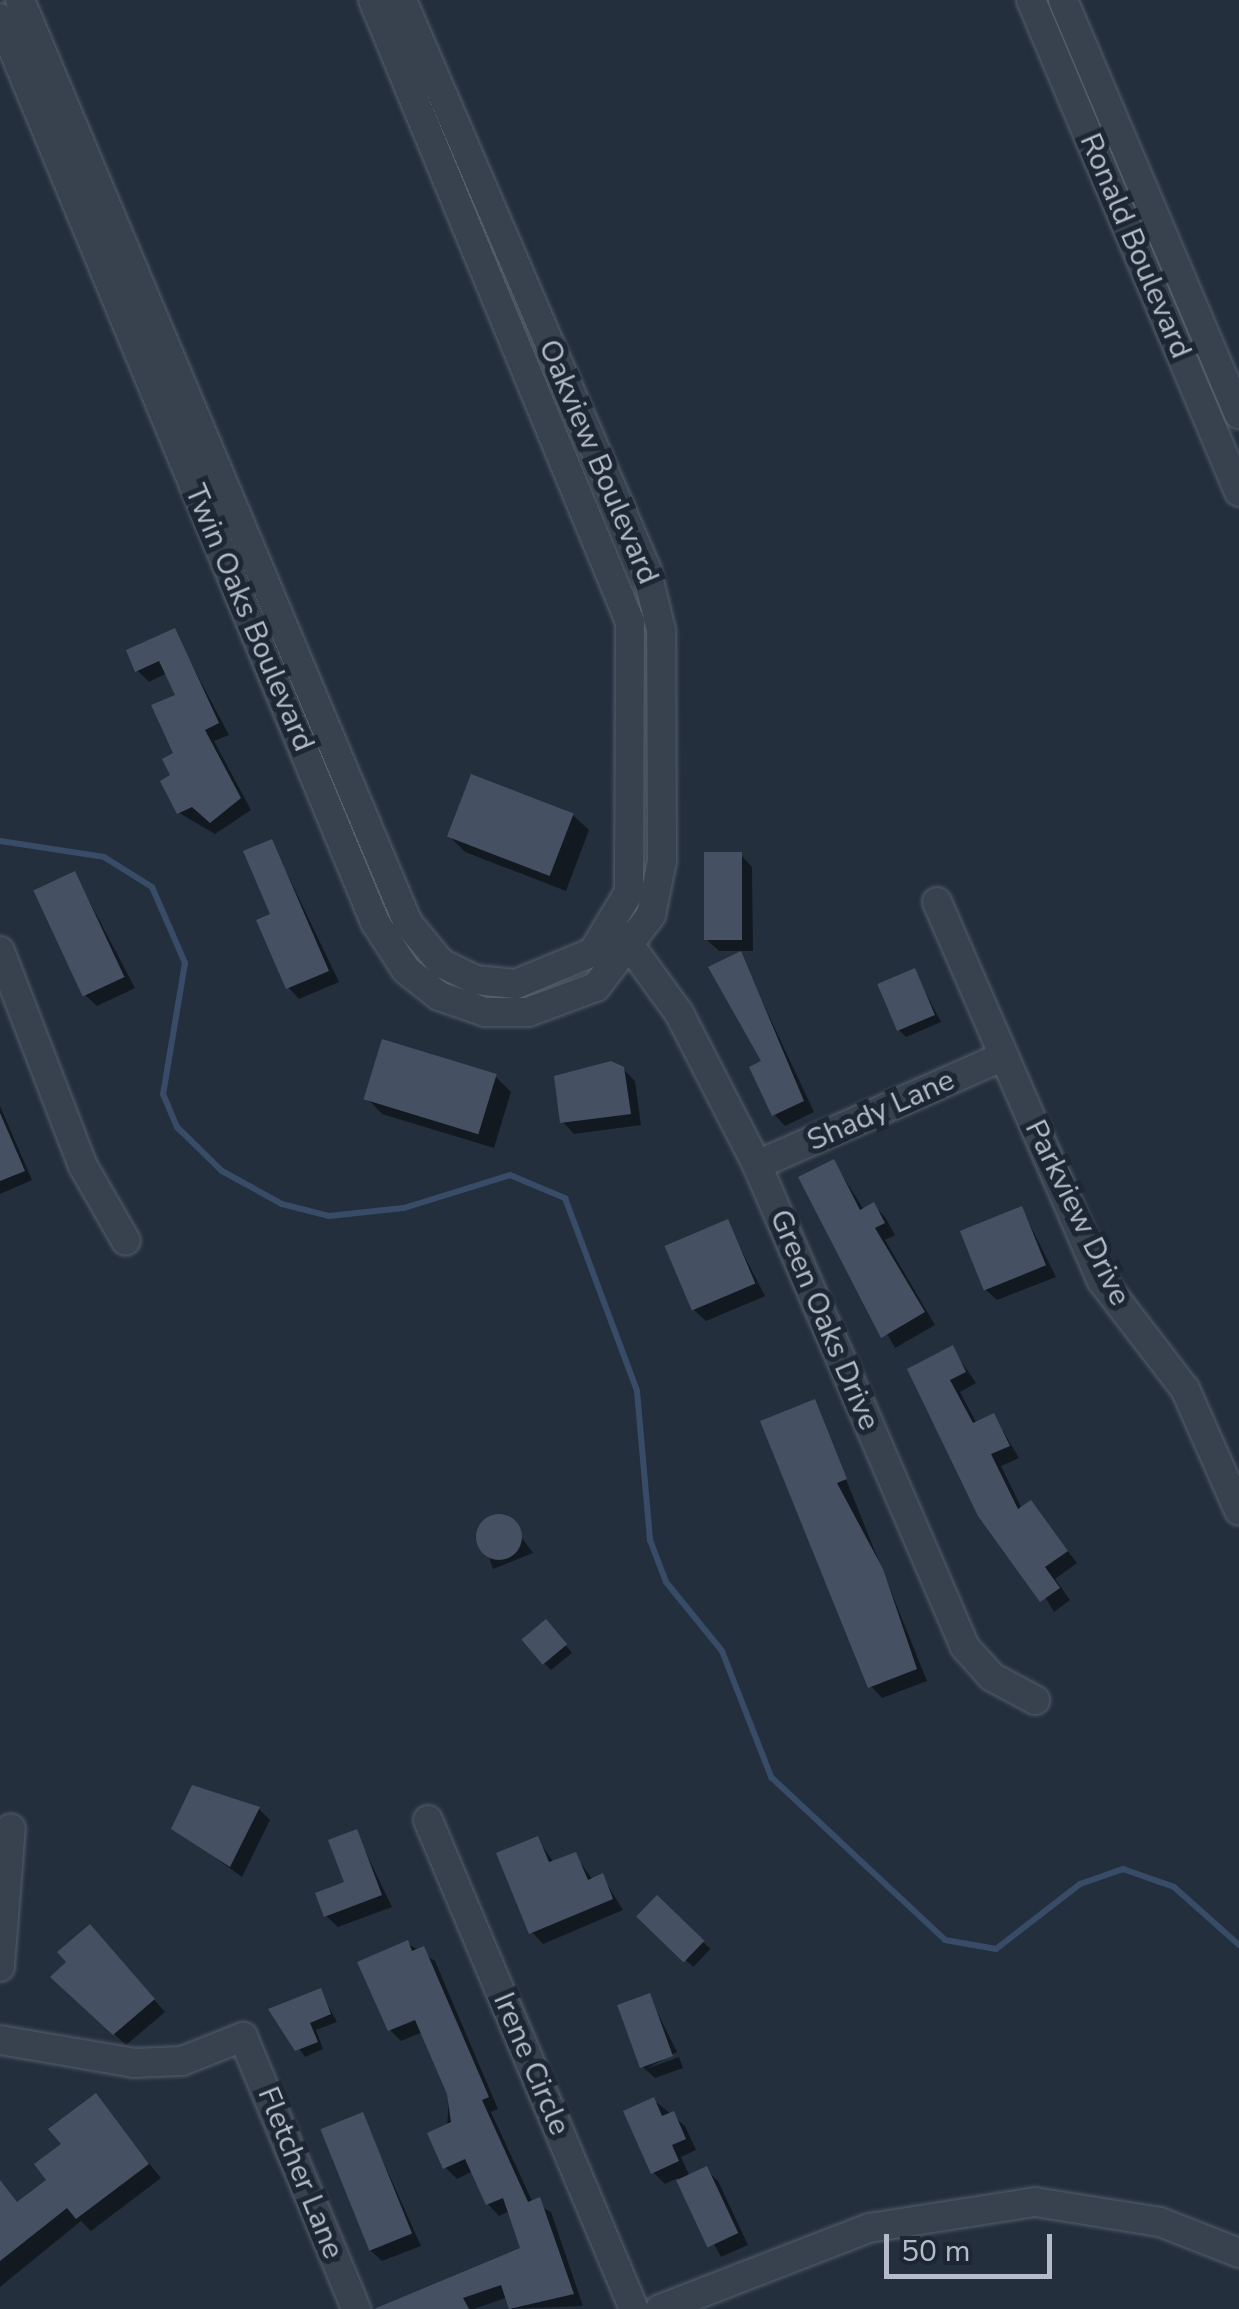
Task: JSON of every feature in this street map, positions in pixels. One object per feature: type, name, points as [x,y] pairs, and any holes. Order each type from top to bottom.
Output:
[{"type":"street","name":"Twin Oaks Boulevard","points":[[20,0],[418,940],[465,976],[516,984],[576,964],[624,937]]},
{"type":"street","name":"Oakview Boulevard","points":[[373,0],[630,622],[632,872],[624,937]]},
{"type":"street","name":"Oakview Boulevard","points":[[402,0],[652,586],[662,861],[624,937]]},
{"type":"street","name":"Ronald Boulevard","points":[[1031,0],[1080,116],[1228,437],[1239,492]]},
{"type":"street","name":"Ronald Boulevard","points":[[1063,0],[1239,414]]},
{"type":"street","name":"Twin Oaks Boulevard","points":[[0,18],[389,948],[439,996],[515,1013],[581,998],[624,937]]},
{"type":"street","points":[[1080,116],[1108,105]]},
{"type":"street","name":"Parkview Drive","points":[[937,902],[1102,1280],[1186,1389],[1239,1511]]},
{"type":"street","name":"Green Oaks Drive","points":[[624,937],[757,1165],[966,1648],[992,1677],[1035,1700]]},
{"type":"street","points":[[0,951],[83,1166],[126,1241]]},
{"type":"street","name":"Shady Lane","points":[[757,1165],[1004,1056]]},
{"type":"street","name":"Irene Circle","points":[[428,1820],[634,2309]]},
{"type":"street","points":[[0,1967],[11,1828]]},
{"type":"street","name":"Fletcher Lane","points":[[0,2040],[134,2063],[182,2061],[243,2037],[356,2309]]},
{"type":"street","points":[[660,2309],[700,2300],[869,2228],[1035,2202],[1160,2222],[1239,2253]]},
{"type":"building","points":[[175,628],[219,723],[205,730],[241,798],[210,823],[192,807],[177,814],[160,781],[170,775],[162,759],[173,753],[151,705],[175,695],[159,661],[135,672],[126,650]]},
{"type":"building","points":[[471,774],[574,813],[550,876],[447,837]]},
{"type":"building","points":[[272,839],[329,971],[286,989],[256,920],[270,914],[243,851]]},
{"type":"building","points":[[704,852],[742,852],[742,940],[704,940]]},
{"type":"building","points":[[75,871],[124,977],[83,996],[33,890]]},
{"type":"building","points":[[741,951],[804,1101],[772,1116],[749,1067],[761,1061],[708,967]]},
{"type":"building","points":[[915,968],[935,1015],[897,1031],[877,984]]},
{"type":"building","points":[[382,1039],[497,1074],[478,1134],[364,1099]]},
{"type":"building","points":[[611,1061],[624,1067],[631,1114],[560,1123],[554,1076]]},
{"type":"building","points":[[0,1113],[25,1171],[0,1181]]},
{"type":"building","points":[[834,1159],[860,1210],[874,1202],[885,1223],[875,1228],[925,1312],[881,1338],[798,1177]]},
{"type":"building","points":[[1022,1206],[1046,1265],[984,1290],[960,1231]]},
{"type":"building","points":[[728,1219],[755,1283],[692,1310],[664,1246]]},
{"type":"building","points":[[953,1345],[966,1372],[950,1380],[973,1423],[994,1413],[1010,1446],[991,1454],[1018,1509],[1031,1500],[1068,1551],[1045,1567],[1060,1588],[1040,1602],[978,1516],[907,1369]]},
{"type":"building","points":[[815,1399],[847,1479],[837,1483],[883,1569],[917,1669],[868,1688],[760,1421]]},
{"type":"building","points":[[499,1514],[516,1520],[522,1537],[516,1554],[499,1560],[482,1554],[476,1537],[482,1520]]},
{"type":"building","points":[[546,1619],[567,1644],[543,1665],[521,1640]]},
{"type":"building","points":[[192,1785],[260,1807],[230,1867],[171,1829]]},
{"type":"building","points":[[357,1829],[382,1895],[324,1917],[315,1893],[344,1882],[328,1840]]},
{"type":"building","points":[[538,1836],[549,1862],[576,1852],[588,1880],[603,1873],[613,1899],[529,1934],[496,1853]]},
{"type":"building","points":[[657,1895],[704,1941],[684,1962],[636,1917]]},
{"type":"building","points":[[90,1924],[155,1999],[113,2035],[50,1977],[66,1962],[57,1952]]},
{"type":"building","points":[[408,1940],[412,1951],[424,1946],[489,2097],[482,2100],[528,2202],[540,2197],[574,2294],[509,2309],[501,2285],[463,2298],[469,2309],[374,2309],[520,2248],[503,2198],[486,2205],[465,2159],[443,2169],[427,2133],[451,2122],[447,2094],[415,2020],[388,2031],[357,1962]]},
{"type":"building","points":[[321,1988],[331,2014],[310,2023],[318,2042],[295,2051],[268,2009]]},
{"type":"building","points":[[650,1993],[673,2056],[640,2068],[617,2005]]},
{"type":"building","points":[[96,2093],[149,2164],[76,2219],[67,2208],[0,2261],[0,2180],[17,2202],[46,2180],[34,2164],[61,2144],[48,2129]]},
{"type":"building","points":[[654,2097],[662,2116],[674,2111],[686,2139],[672,2145],[679,2161],[651,2174],[623,2111]]},
{"type":"building","points":[[363,2112],[412,2233],[369,2251],[320,2129]]},
{"type":"building","points":[[707,2166],[738,2233],[707,2247],[676,2180]]},
{"type":"waterway","points":[[0,841],[104,857],[152,887],[185,963],[163,1094],[177,1127],[222,1171],[282,1204],[329,1216],[404,1208],[510,1175],[565,1198],[637,1391],[650,1540],[666,1582],[722,1651],[771,1777],[945,1940],[996,1949],[1080,1884],[1123,1869],[1174,1887],[1239,1945]]}]
